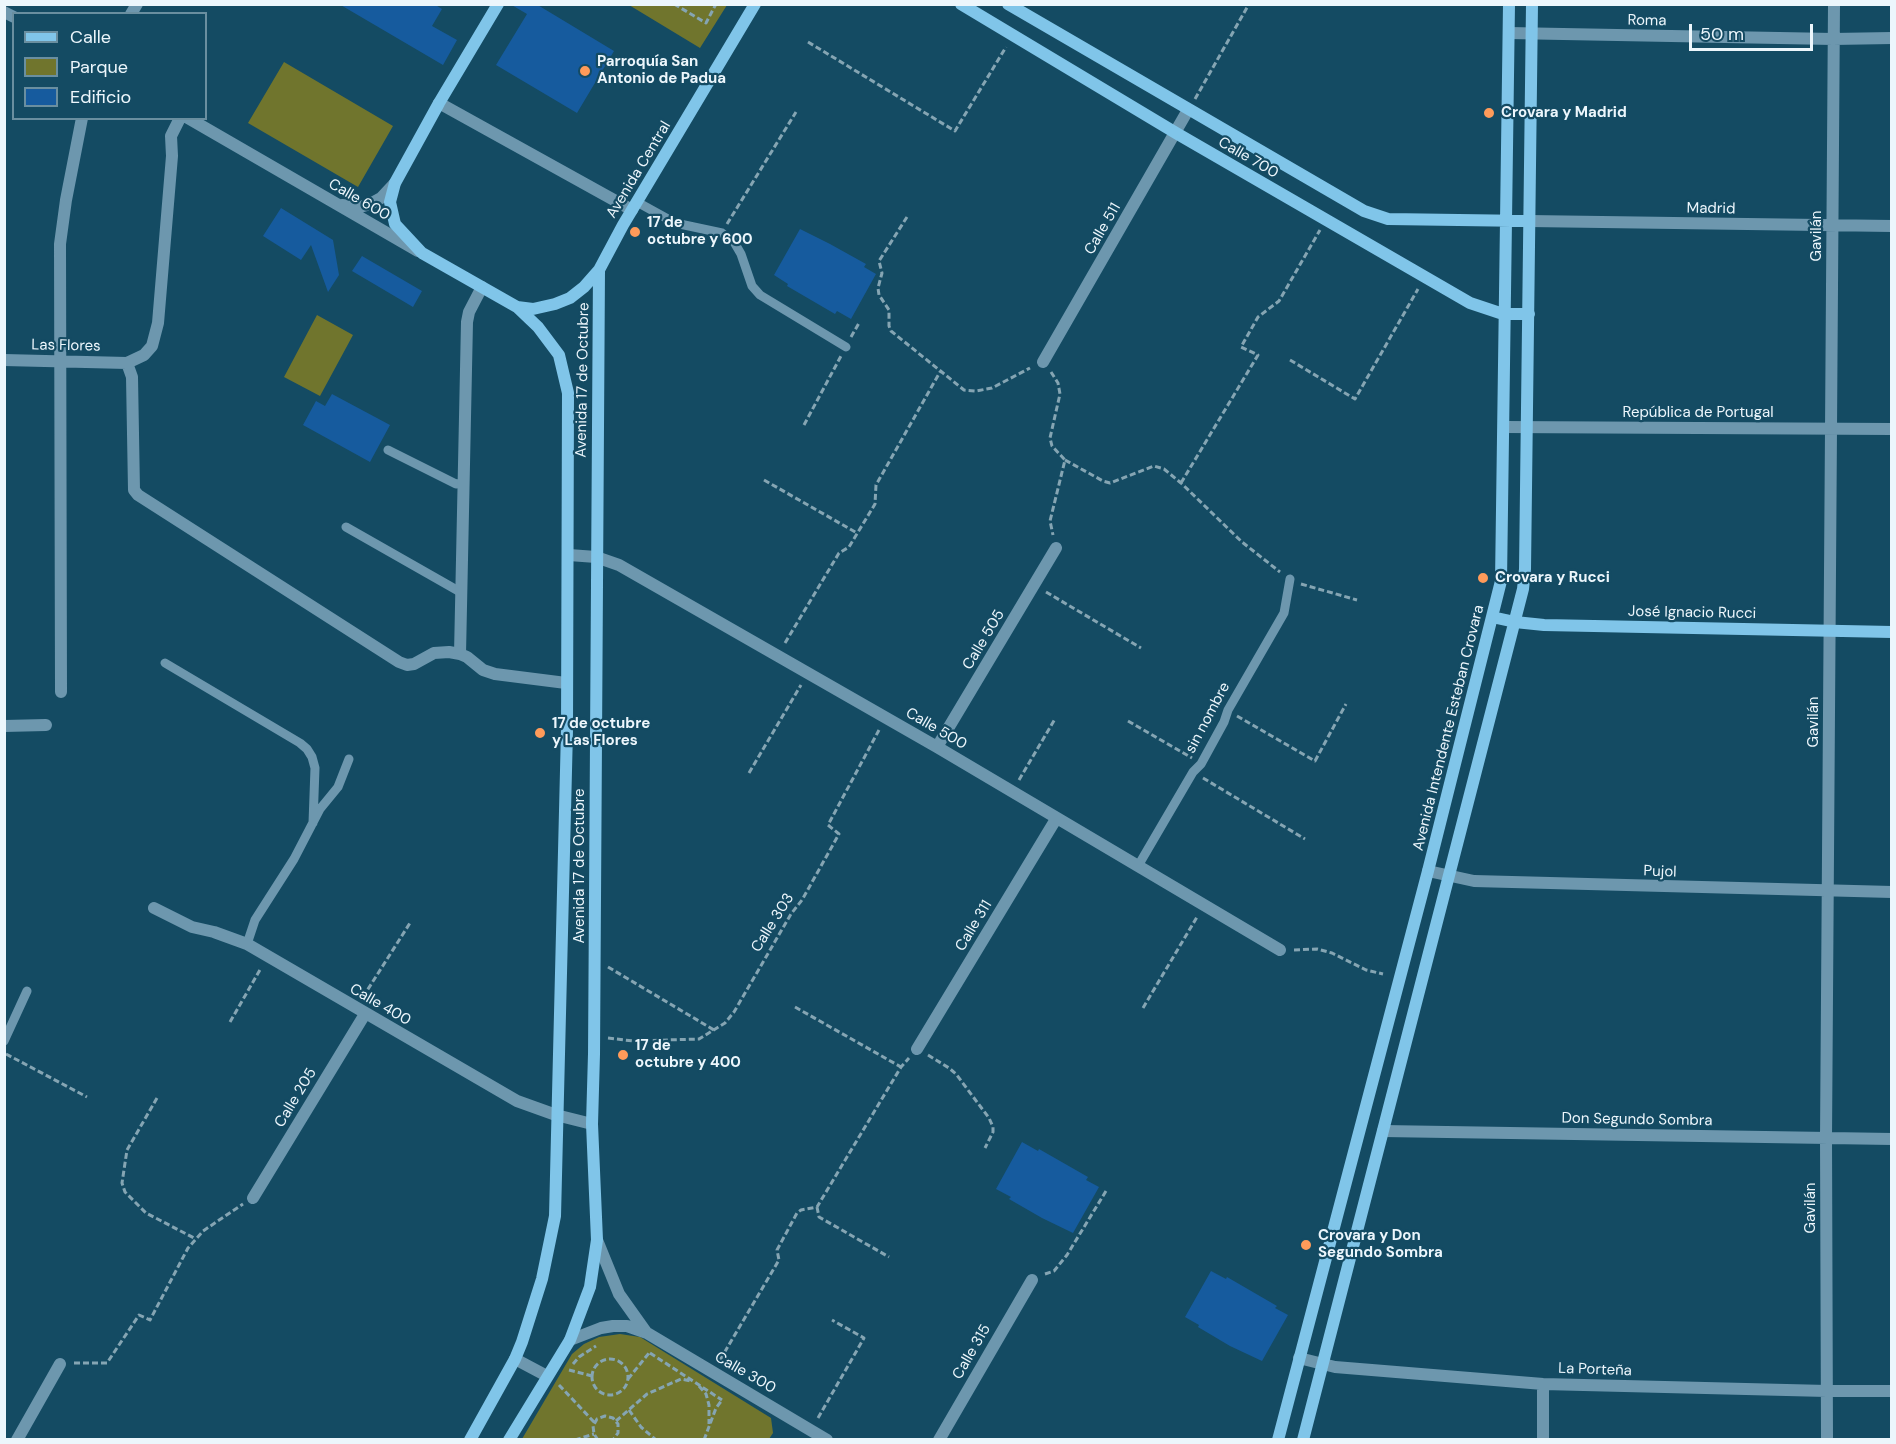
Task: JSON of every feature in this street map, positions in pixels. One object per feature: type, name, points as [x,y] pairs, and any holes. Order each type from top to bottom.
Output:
[{"type":"main road","points":[[422,253],[395,224],[390,202],[395,183],[439,102],[498,4]]},
{"type":"main road","name":"Avenida Central","points":[[517,307],[533,309],[545,307],[570,298],[584,287],[599,270],[755,4]]},
{"type":"main road","name":"Calle 700","points":[[1008,4],[1188,111],[1376,216],[1388,219],[1529,221]]},
{"type":"main road","name":"Avenida Intendente Esteban Crovara","points":[[1278,1440],[1428,871],[1501,581],[1509,4]]},
{"type":"main road","points":[[1303,1440],[1523,589],[1532,4]]},
{"type":"main road","name":"Calle 700","points":[[962,5],[1176,133],[1470,303],[1503,314],[1528,314]]},
{"type":"main road","name":"Calle 600","points":[[422,253],[517,307]]},
{"type":"main road","name":"Avenida 17 de Octubre","points":[[509,1440],[570,1340],[590,1287],[597,1240],[592,1124],[599,270]]},
{"type":"main road","name":"Avenida 17 de Octubre","points":[[470,1440],[515,1359],[542,1279],[550,1244],[556,1196],[556,1115],[567,730],[569,414],[564,371],[559,355],[538,327],[517,307]]},
{"type":"main road","name":"José Ignacio Rucci","points":[[1492,617],[1544,625],[1892,632]]},
{"type":"street","name":"Gavilán","points":[[1827,1440],[1826,1138],[1834,4]]},
{"type":"street","name":"Roma","points":[[1509,33],[1892,38]]},
{"type":"street","points":[[439,102],[635,206]]},
{"type":"street","name":"Calle 511","points":[[1043,362],[1188,111]]},
{"type":"street","points":[[62,692],[60,244],[82,120]]},
{"type":"street","points":[[179,120],[171,136],[172,156],[156,333],[152,346],[144,355],[127,363],[132,377],[134,490],[138,495],[399,662],[407,665],[414,664],[434,653],[449,652],[467,657],[483,670],[495,674],[566,683]]},
{"type":"street","name":"Calle 600","points":[[191,120],[422,253]]},
{"type":"street","points":[[338,205],[360,207],[370,204],[381,198],[395,183]]},
{"type":"street","name":"Madrid","points":[[1529,221],[1892,226]]},
{"type":"street","points":[[460,654],[467,322],[469,312],[482,287]]},
{"type":"street","name":"Las Flores","points":[[4,360],[127,363]]},
{"type":"street","name":"República de Portugal","points":[[1504,427],[1892,429]]},
{"type":"street","name":"Calle 505","points":[[937,747],[1056,548]]},
{"type":"street","name":"Calle 500","points":[[569,555],[596,557],[619,565],[937,747],[1280,950]]},
{"type":"street","points":[[4,726],[46,725]]},
{"type":"street","name":"Calle 311","points":[[917,1049],[1056,819]]},
{"type":"street","name":"Pujol","points":[[1428,871],[1474,881],[1892,892]]},
{"type":"street","name":"Calle 400","points":[[154,908],[192,927],[247,944],[518,1101],[556,1115],[592,1124]]},
{"type":"street","name":"Calle 205","points":[[253,1198],[360,1011]]},
{"type":"street","name":"Don Segundo Sombra","points":[[1383,1131],[1892,1139]]},
{"type":"street","points":[[597,1240],[619,1294],[647,1333]]},
{"type":"street","name":"Calle 315","points":[[939,1440],[1032,1280]]},
{"type":"street","points":[[570,1340],[601,1328],[613,1326],[627,1326],[647,1333]]},
{"type":"street","name":"Calle 300","points":[[647,1333],[827,1440]]},
{"type":"street","name":"La Porteña","points":[[1299,1358],[1322,1365],[1543,1384],[1892,1391]]},
{"type":"street","points":[[515,1359],[547,1376]]},
{"type":"street","points":[[17,1440],[60,1364]]},
{"type":"street","points":[[1543,1384],[1543,1440]]},
{"type":"lane","points":[[635,206],[675,223],[722,233],[734,242],[741,254],[752,286],[760,295],[846,347]]},
{"type":"lane","points":[[388,450],[456,484],[464,483]]},
{"type":"lane","points":[[346,527],[462,593]]},
{"type":"lane","name":"sin nombre","points":[[1138,866],[1193,772],[1201,764],[1228,710],[1284,613],[1290,579]]},
{"type":"lane","points":[[165,663],[307,749],[315,768],[313,823]]},
{"type":"lane","points":[[247,944],[255,920],[294,859],[320,809],[338,787],[349,759]]},
{"type":"lane","points":[[4,1041],[27,991]]},
{"type":"path","points":[[674,4],[706,23],[717,4]]},
{"type":"path","points":[[1188,111],[1250,4]]},
{"type":"path","points":[[808,42],[955,131],[1013,35]]},
{"type":"path","points":[[722,233],[796,112]]},
{"type":"path","points":[[907,217],[879,261],[882,273],[878,288],[879,296],[889,310],[888,326],[891,331],[964,390],[976,391],[992,388],[1043,362],[1058,383],[1059,394],[1050,438],[1052,446],[1065,460],[1110,483],[1154,466],[1164,469],[1271,567],[1296,583],[1357,600]]},
{"type":"path","points":[[1181,483],[1258,355],[1241,347],[1258,317],[1279,301],[1326,220]]},
{"type":"path","points":[[1290,360],[1355,399],[1425,277]]},
{"type":"path","points":[[804,425],[859,323]]},
{"type":"path","points":[[778,656],[839,553],[849,547],[875,504],[876,485],[940,372]]},
{"type":"path","points":[[1056,548],[1050,521],[1065,460]]},
{"type":"path","points":[[764,480],[857,533]]},
{"type":"path","points":[[1034,585],[1141,648]]},
{"type":"path","points":[[748,773],[808,673]]},
{"type":"path","points":[[1228,710],[1315,761],[1346,704]]},
{"type":"path","name":"Calle 303","points":[[594,1036],[633,1041],[699,1039],[725,1023],[734,1012],[791,914],[802,900],[839,834],[828,825],[885,718]]},
{"type":"path","points":[[1012,792],[1054,720]]},
{"type":"path","points":[[1128,721],[1201,764]]},
{"type":"path","points":[[1193,772],[1305,839]]},
{"type":"path","points":[[1143,1008],[1204,906]]},
{"type":"path","points":[[360,1011],[410,923]]},
{"type":"path","points":[[1280,950],[1317,949],[1332,953],[1366,970],[1383,974]]},
{"type":"path","points":[[230,1022],[268,956]]},
{"type":"path","points":[[608,967],[714,1030]]},
{"type":"path","points":[[795,1007],[901,1067]]},
{"type":"path","points":[[889,1257],[819,1217],[817,1207],[901,1067],[917,1049],[949,1068],[989,1118],[993,1132],[985,1148]]},
{"type":"path","points":[[4,1053],[87,1097]]},
{"type":"path","points":[[157,1098],[127,1150],[122,1183],[125,1192],[146,1213],[196,1239]]},
{"type":"path","points":[[1032,1280],[1054,1270],[1067,1255],[1106,1191]]},
{"type":"path","points":[[60,1364],[107,1363],[139,1315],[150,1320],[189,1248],[203,1231],[253,1198]]},
{"type":"path","points":[[713,1372],[779,1260],[777,1250],[796,1213],[817,1207]]},
{"type":"path","points":[[811,1430],[864,1338],[832,1320]]},
{"type":"path","points":[[592,1376],[567,1372],[579,1358],[597,1346]]},
{"type":"path","points":[[643,1349],[722,1400]]},
{"type":"path","points":[[627,1381],[628,1375],[623,1364],[612,1359],[606,1359],[596,1365],[592,1376],[595,1387],[604,1394],[616,1394],[625,1386],[650,1353]]},
{"type":"path","points":[[554,1394],[562,1379]]},
{"type":"path","points":[[616,1421],[647,1394],[681,1379],[695,1382],[706,1395],[709,1424]]},
{"type":"path","points":[[704,1440],[716,1408],[733,1383]]},
{"type":"path","points":[[559,1385],[594,1422],[594,1434],[598,1440]]},
{"type":"path","points":[[629,1410],[641,1427],[656,1440]]},
{"type":"path","points":[[594,1422],[605,1416],[616,1421],[619,1429],[613,1440]]},
{"type":"path","points":[[575,1440],[594,1434]]},
{"type":"green space","points":[[629,5],[727,5],[700,48]]},
{"type":"green space","points":[[284,62],[393,126],[358,187],[248,123]]},
{"type":"green space","points":[[317,315],[353,335],[320,396],[284,377]]},
{"type":"green space","points":[[620,1334],[640,1337],[771,1418],[773,1433],[769,1439],[522,1439],[572,1354],[584,1344],[599,1337]]},
{"type":"building","points":[[339,4],[434,4],[442,9],[432,26],[457,40],[443,65]]},
{"type":"building","points":[[510,4],[536,4],[614,51],[577,113],[496,65],[527,14]]},
{"type":"building","points":[[281,208],[333,240],[339,275],[328,292],[311,245],[301,260],[263,236]]},
{"type":"building","points":[[800,229],[866,264],[864,267],[876,274],[851,319],[837,311],[835,314],[787,286],[788,284],[774,275]]},
{"type":"building","points":[[362,256],[422,291],[413,307],[352,271]]},
{"type":"building","points":[[332,394],[390,425],[370,462],[303,425],[316,401],[325,406]]},
{"type":"building","points":[[1022,1142],[1088,1177],[1086,1180],[1099,1187],[1073,1233],[1042,1218],[996,1189]]},
{"type":"building","points":[[1211,1271],[1226,1279],[1227,1277],[1277,1306],[1275,1308],[1288,1315],[1262,1361],[1230,1346],[1185,1317]]},
{"type":"place","name":"Parroquía San Antonio de Padua","points":[[585,71]]},
{"type":"place","name":"Crovara y Madrid","points":[[1489,113]]},
{"type":"place","name":"17 de octubre y 600","points":[[635,232]]},
{"type":"place","name":"Crovara y Rucci","points":[[1483,578]]},
{"type":"place","name":"17 de octubre y Las Flores","points":[[540,733]]},
{"type":"place","name":"17 de octubre y 400","points":[[623,1055]]},
{"type":"place","name":"Crovara y Don Segundo Sombra","points":[[1306,1245]]}]
